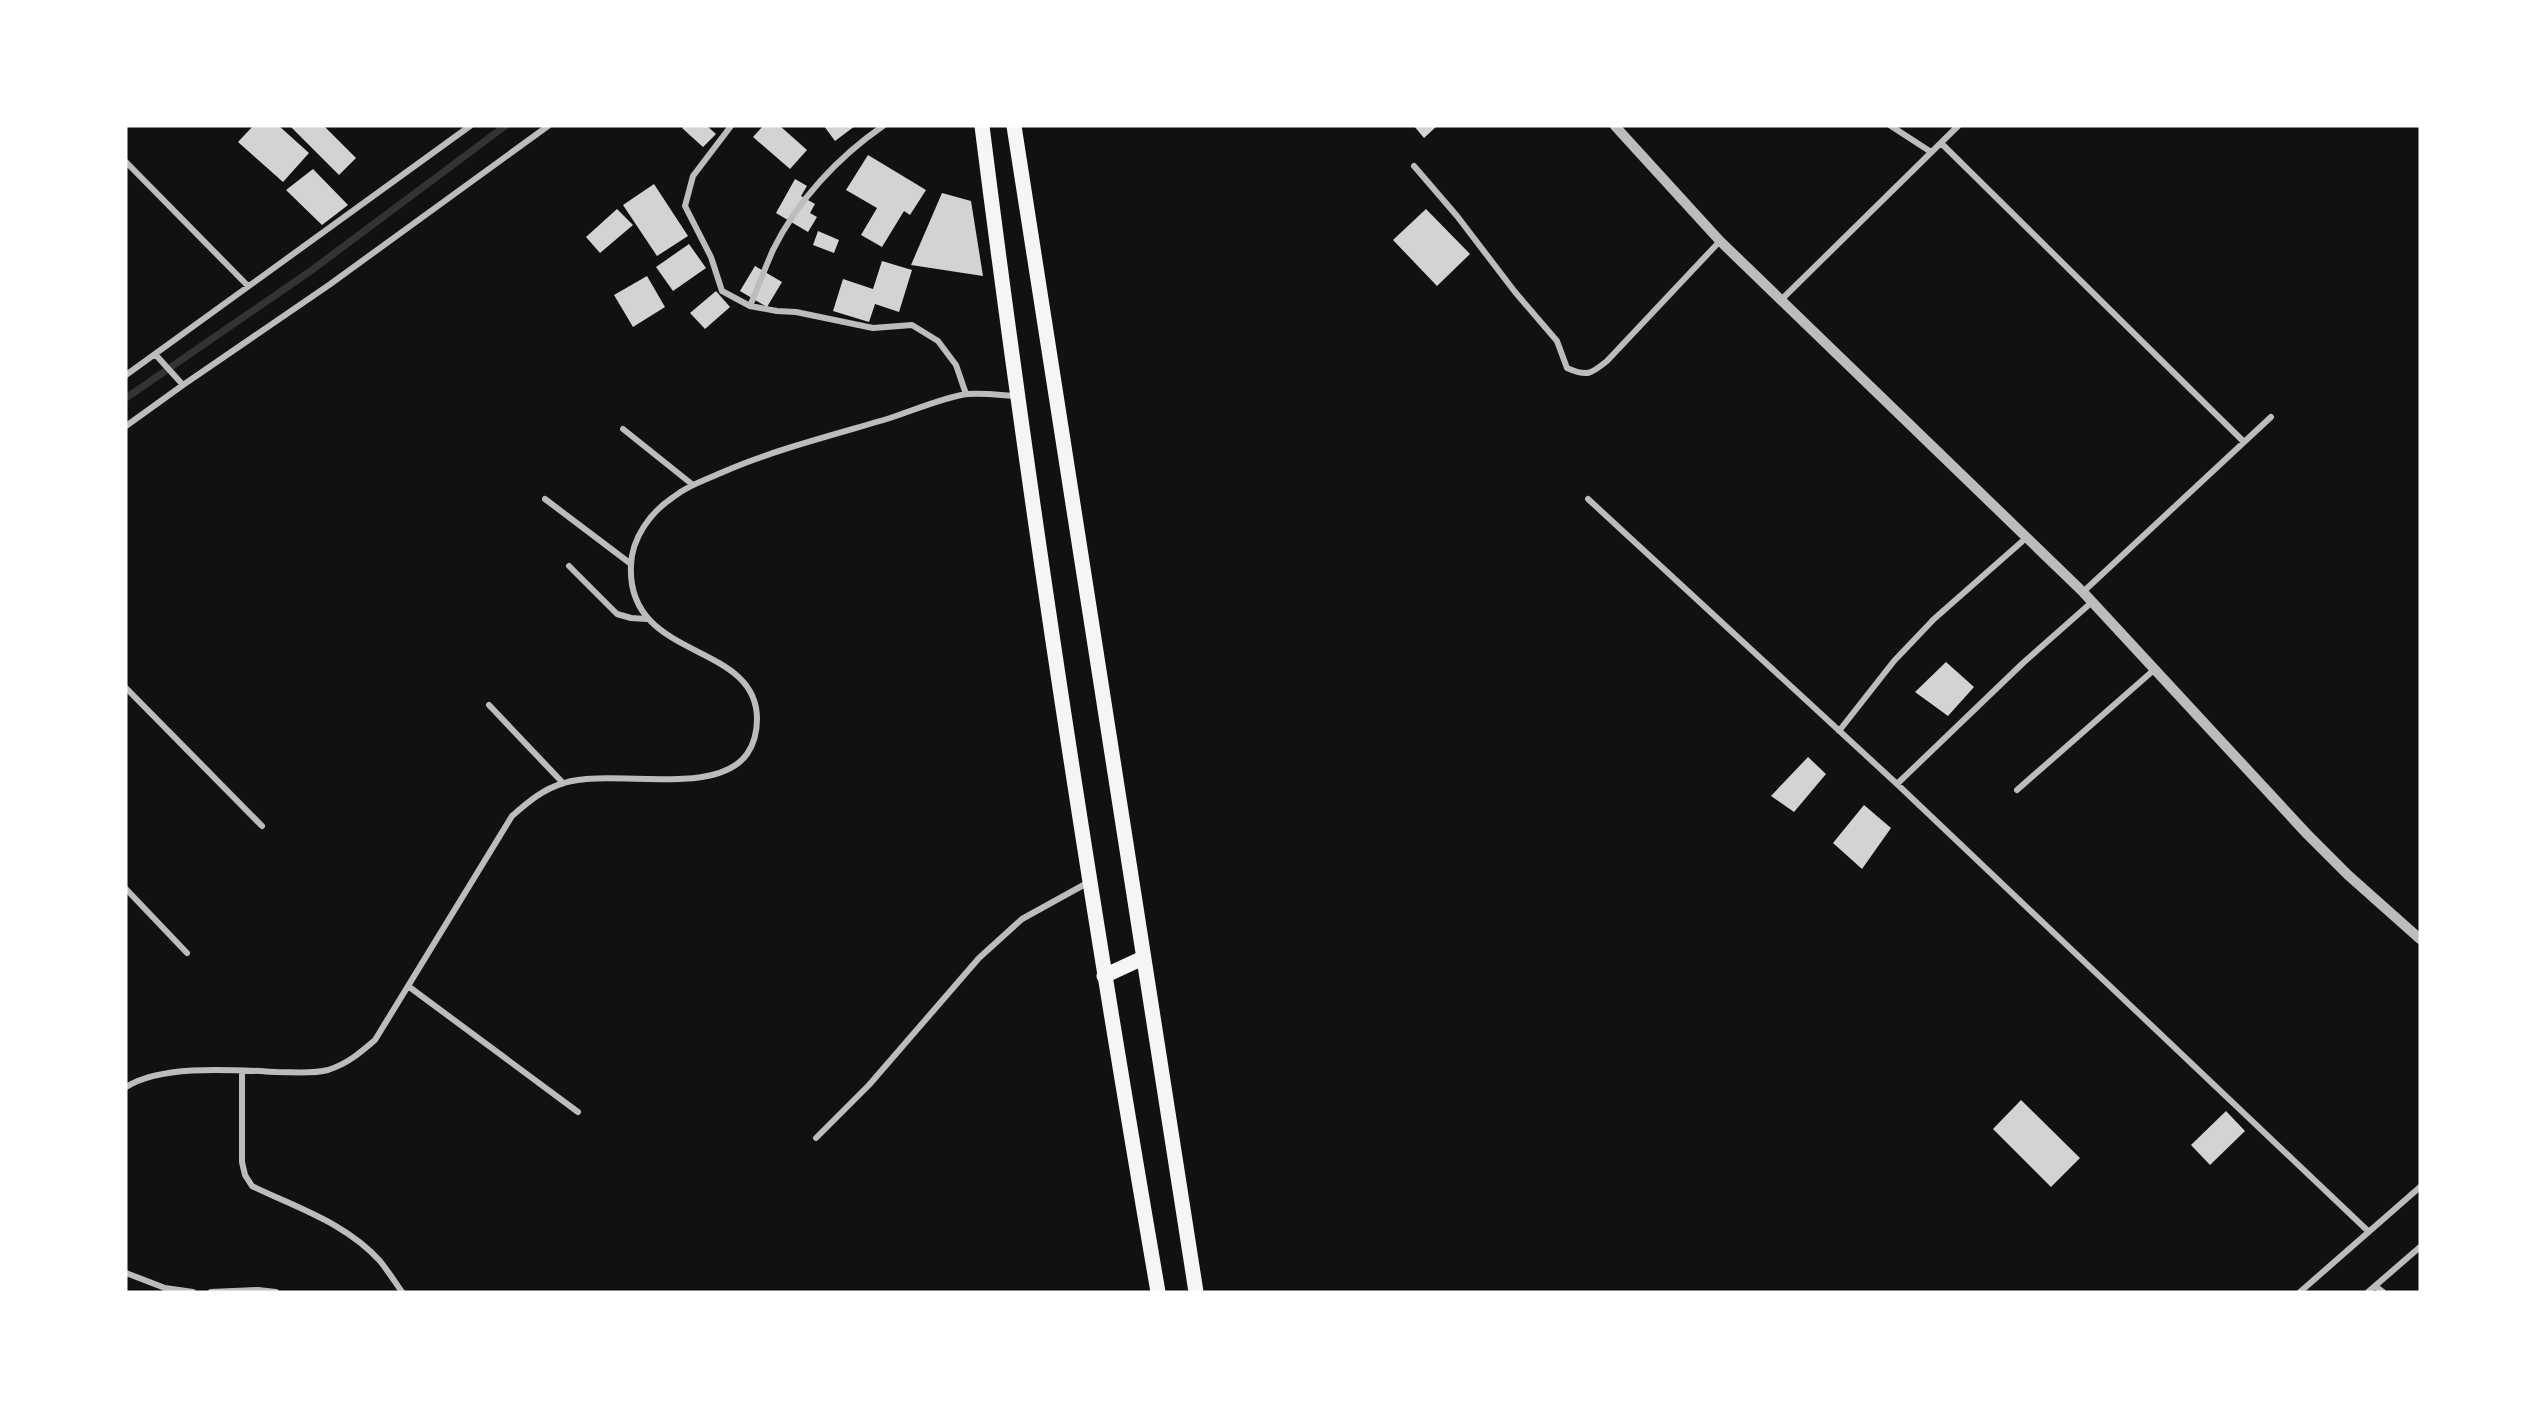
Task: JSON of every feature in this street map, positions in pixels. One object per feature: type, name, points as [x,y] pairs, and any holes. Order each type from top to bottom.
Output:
[{"type":"main road","points":[[982,126],[1016,396],[1089,882],[1158,1292]]},
{"type":"main road","points":[[1014,126],[1196,1292]]},
{"type":"main road","points":[[1104,976],[1143,957]]},
{"type":"street","points":[[126,375],[470,126]]},
{"type":"street","points":[[126,426],[329,285],[548,126]]},
{"type":"street","points":[[731,126],[693,176],[686,206],[711,257],[722,291],[750,306],[873,328],[912,325],[938,341],[956,365],[966,394]]},
{"type":"street","points":[[750,306],[774,249],[799,209],[828,172],[863,140],[883,126]]},
{"type":"street","points":[[1615,126],[1719,241],[2083,592],[2307,834],[2356,883],[2420,939]]},
{"type":"street","points":[[1891,126],[1930,152]]},
{"type":"street","points":[[1780,300],[1958,126]]},
{"type":"street","points":[[1941,143],[2244,442]]},
{"type":"street","points":[[126,162],[248,286]]},
{"type":"street","points":[[1414,166],[1557,341],[1568,368],[1581,375],[1593,372],[1606,361],[1719,241]]},
{"type":"street","points":[[155,354],[183,385]]},
{"type":"street","points":[[126,1087],[165,1073],[327,1070],[353,1059],[375,1040],[512,816],[535,796],[563,783],[588,778],[701,778],[726,772],[746,755],[757,732],[757,706],[746,683],[726,666],[669,638],[647,619],[634,593],[631,564],[637,539],[651,516],[671,498],[693,485],[747,462],[966,394],[1016,396]]},
{"type":"street","points":[[2083,592],[2271,417]]},
{"type":"street","points":[[623,429],[693,485]]},
{"type":"street","points":[[545,499],[631,564]]},
{"type":"street","points":[[1588,499],[1898,784],[2369,1232]]},
{"type":"street","points":[[1839,731],[1894,661],[1934,619],[2026,538]]},
{"type":"street","points":[[569,566],[617,614],[647,619]]},
{"type":"street","points":[[1898,784],[2014,671],[2092,602]]},
{"type":"street","points":[[2017,790],[2155,669]]},
{"type":"street","points":[[126,688],[262,826]]},
{"type":"street","points":[[489,705],[563,783]]},
{"type":"street","points":[[816,1138],[869,1085],[979,958],[1022,919],[1089,882]]},
{"type":"street","points":[[126,889],[187,953]]},
{"type":"street","points":[[408,986],[578,1112]]},
{"type":"street","points":[[242,1071],[242,1162],[245,1175],[252,1186],[336,1225],[352,1236],[381,1262],[402,1292]]},
{"type":"street","points":[[2300,1292],[2420,1187]]},
{"type":"street","points":[[2368,1292],[2420,1247]]},
{"type":"street","points":[[126,1273],[165,1288],[193,1292]]},
{"type":"street","points":[[2375,1286],[2383,1292]]},
{"type":"street","points":[[211,1292],[258,1290],[276,1292]]},
{"type":"building","points":[[253,126],[279,126],[309,153],[283,182],[238,142]]},
{"type":"building","points":[[290,126],[324,126],[356,158],[339,175]]},
{"type":"building","points":[[684,126],[707,126],[716,134],[703,147],[682,128]]},
{"type":"building","points":[[763,126],[780,126],[807,150],[790,169],[753,137]]},
{"type":"building","points":[[824,126],[855,126],[835,141]]},
{"type":"building","points":[[1414,126],[1437,126],[1424,138]]},
{"type":"building","points":[[868,155],[926,190],[910,215],[904,211],[882,247],[861,235],[877,208],[846,190]]},
{"type":"building","points":[[313,169],[348,205],[322,225],[286,190]]},
{"type":"building","points":[[795,179],[807,186],[801,196],[815,204],[810,213],[817,217],[808,232],[776,213]]},
{"type":"building","points":[[654,184],[688,236],[657,256],[623,205]]},
{"type":"building","points":[[942,193],[971,201],[983,276],[911,265]]},
{"type":"building","points":[[617,209],[633,225],[600,253],[586,237]]},
{"type":"building","points":[[1426,209],[1470,254],[1437,286],[1393,240]]},
{"type":"building","points":[[818,231],[839,240],[834,253],[813,245]]},
{"type":"building","points":[[689,244],[706,268],[673,291],[656,267]]},
{"type":"building","points":[[882,261],[912,270],[899,312],[875,304],[869,322],[833,311],[843,279],[873,289]]},
{"type":"building","points":[[755,266],[782,282],[767,307],[740,291]]},
{"type":"building","points":[[647,276],[665,307],[633,327],[614,295]]},
{"type":"building","points":[[716,291],[730,307],[705,329],[690,313]]},
{"type":"building","points":[[1946,662],[1974,687],[1948,716],[1915,692]]},
{"type":"building","points":[[1808,757],[1826,774],[1794,812],[1771,796]]},
{"type":"building","points":[[1864,805],[1891,828],[1862,869],[1833,843]]},
{"type":"building","points":[[2021,1100],[2080,1158],[2051,1187],[1993,1129]]},
{"type":"building","points":[[2226,1111],[2245,1131],[2210,1165],[2191,1145]]},
{"type":"waterway","points":[[126,398],[312,270],[505,126]]}]
